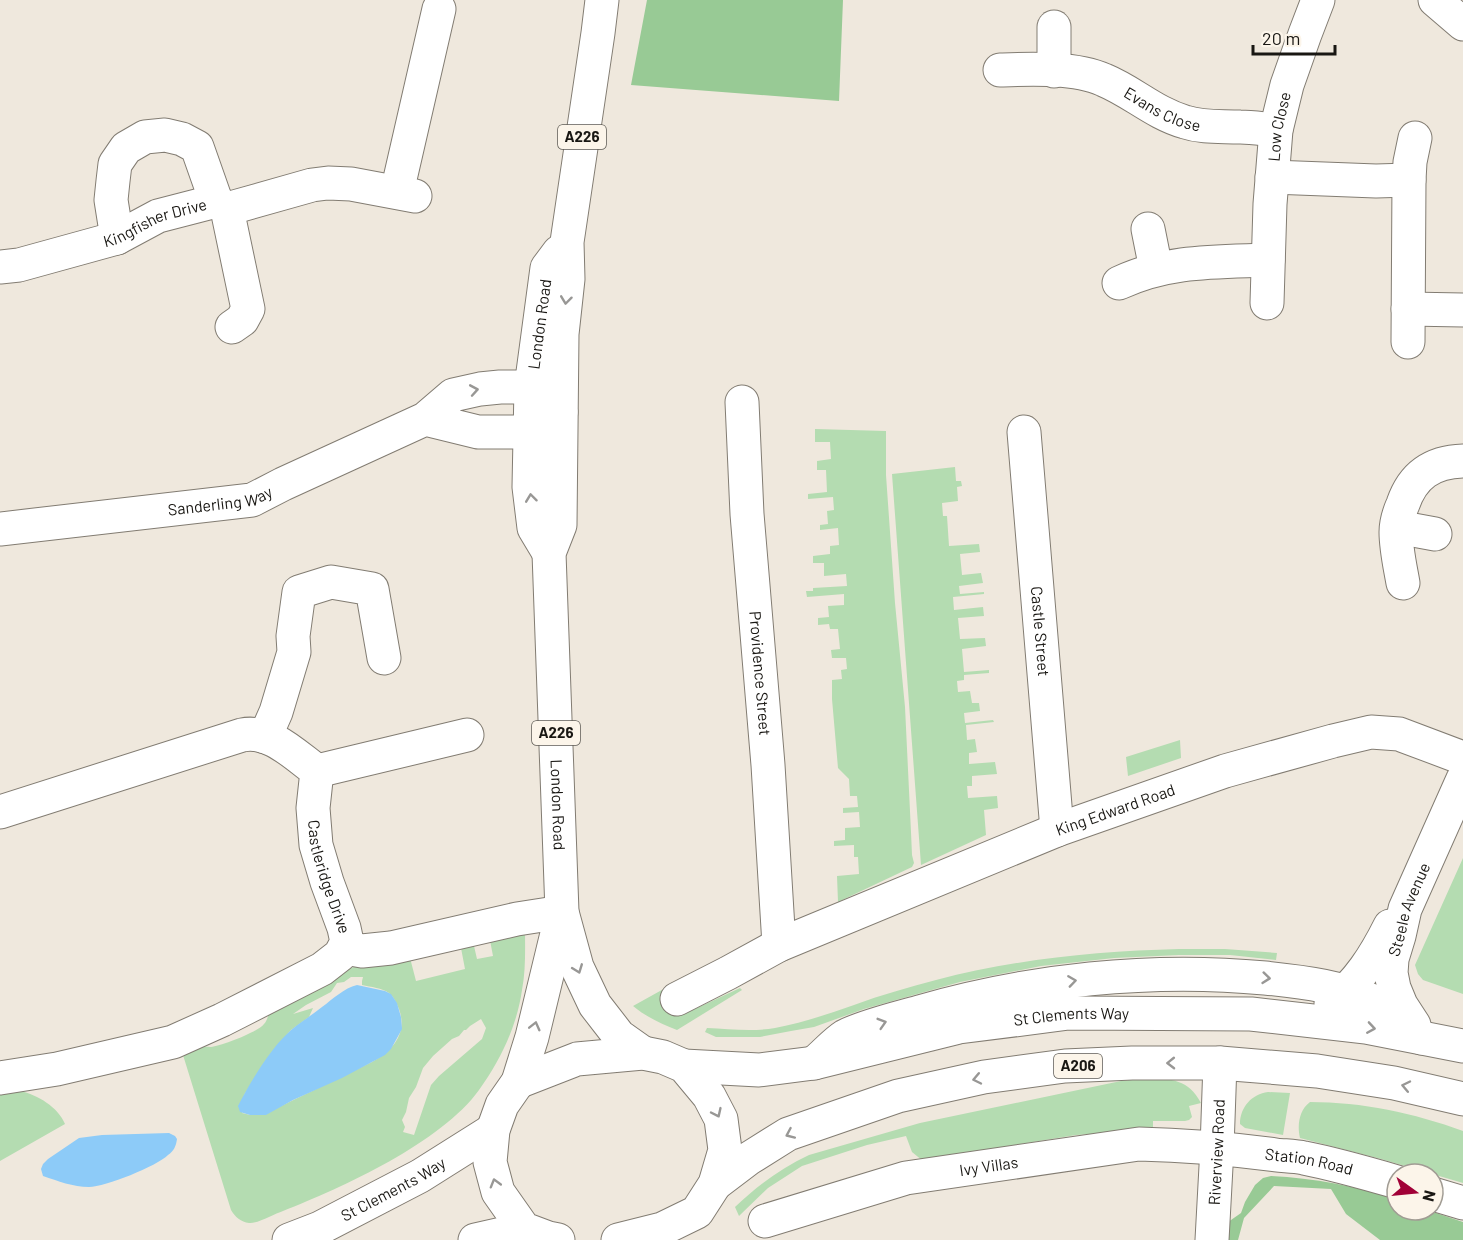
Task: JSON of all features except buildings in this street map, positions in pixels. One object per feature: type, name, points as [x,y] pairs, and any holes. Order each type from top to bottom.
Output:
[{"type":"street","name":"London Road","points":[[602,0],[567,242],[568,279],[562,334],[560,525],[549,553],[562,912],[577,967],[595,1005],[619,1036],[643,1053]]},
{"type":"street","name":"Low Close","points":[[1267,303],[1276,130],[1287,85],[1318,0]]},
{"type":"street","points":[[1435,0],[1463,24]]},
{"type":"street","name":"Kingfisher Drive","points":[[0,267],[20,265],[117,238],[158,216],[222,205],[312,185],[351,184],[406,194],[439,9]]},
{"type":"street","points":[[1054,27],[1054,71]]},
{"type":"street","name":"Evans Close","points":[[1000,70],[1083,74],[1103,79],[1155,110],[1190,123],[1207,127],[1276,130]]},
{"type":"street","points":[[117,238],[111,200],[115,164],[126,148],[145,137],[165,135],[182,139],[198,147],[222,205],[248,309],[242,320],[232,327]]},
{"type":"street","points":[[1408,342],[1409,180],[1415,138]]},
{"type":"street","points":[[1272,177],[1409,180]]},
{"type":"street","points":[[1148,229],[1156,269]]},
{"type":"street","name":"London Road","points":[[549,553],[534,528],[529,487],[531,387],[547,268],[567,242]]},
{"type":"street","points":[[1119,283],[1156,269],[1197,263],[1268,260]]},
{"type":"street","points":[[1408,309],[1463,310]]},
{"type":"street","name":"Sanderling Way","points":[[0,530],[252,500],[425,418],[453,394],[500,387],[531,387]]},
{"type":"street","points":[[425,418],[478,432],[530,432],[561,412],[531,387]]},
{"type":"street","name":"Providence Street","points":[[742,402],[747,514],[768,765],[779,945]]},
{"type":"street","name":"Castle Street","points":[[1024,432],[1057,830]]},
{"type":"street","points":[[1403,583],[1397,552],[1397,527],[1405,498],[1421,475],[1445,463],[1463,461]]},
{"type":"street","points":[[1397,527],[1435,534]]},
{"type":"street","points":[[265,736],[276,712],[294,652],[293,636],[299,592],[331,582],[372,589],[384,658]]},
{"type":"street","name":"King Edward Road","points":[[677,999],[779,945],[1057,830],[1225,771],[1364,733],[1399,734],[1463,758]]},
{"type":"street","points":[[0,812],[242,735],[265,736],[317,771],[467,735]]},
{"type":"street","name":"Castleridge Drive","points":[[0,1078],[57,1069],[173,1042],[222,1020],[322,969],[336,958],[345,948],[347,939],[327,882],[315,835],[313,808],[317,771]]},
{"type":"street","name":"Steele Avenue","points":[[1422,1038],[1401,1005],[1394,988],[1391,973],[1392,959],[1405,909],[1463,779]]},
{"type":"street","points":[[1311,1021],[1345,992],[1366,969],[1392,922],[1405,909]]},
{"type":"street","name":"London Road","points":[[545,1237],[498,1192],[489,1162],[493,1130],[502,1105],[518,1082],[532,1037],[562,912]]},
{"type":"street","points":[[345,948],[362,951],[391,948],[517,919],[562,912]]},
{"type":"street","points":[[814,1063],[845,1036],[890,1020],[989,995],[1083,980],[1210,974],[1301,981],[1345,992],[1392,1010],[1422,1038]]},
{"type":"street","name":"St Clements Way","points":[[684,1066],[759,1070],[814,1063],[959,1027],[1070,1013],[1251,1014],[1366,1027],[1463,1046]]},
{"type":"street","points":[[518,1082],[577,1059],[643,1053],[663,1057],[684,1066],[709,1096],[721,1119],[725,1150],[716,1184],[692,1226],[662,1229],[618,1240]]},
{"type":"street","name":"A206","points":[[716,1184],[748,1159],[788,1134],[898,1096],[984,1077],[1065,1066],[1220,1063],[1317,1071],[1394,1083],[1463,1099]]},
{"type":"street","name":"Riverview Road","points":[[1212,1240],[1220,1063]]},
{"type":"street","name":"St Clements Way","points":[[289,1240],[320,1228],[420,1176],[493,1130]]},
{"type":"street","name":"Ivy Villas","points":[[765,1221],[906,1178],[1139,1144],[1217,1148]]},
{"type":"street","name":"Station Road","points":[[1217,1148],[1300,1157],[1385,1178]]},
{"type":"street","points":[[1445,1198],[1463,1203]]},
{"type":"street","points":[[475,1240],[545,1237]]},
{"type":"green space","points":[[647,0],[843,0],[839,101],[631,85]]},
{"type":"green space","points":[[815,429],[886,431],[886,475],[905,707],[914,863],[912,867],[838,902],[837,876],[859,874],[858,857],[854,857],[854,845],[834,846],[834,841],[845,840],[845,828],[860,827],[859,812],[843,813],[843,808],[858,807],[857,796],[850,796],[849,779],[838,768],[832,699],[832,680],[842,679],[841,670],[847,669],[846,658],[832,658],[831,650],[840,649],[838,629],[830,629],[829,624],[818,625],[818,618],[829,617],[828,606],[844,605],[844,594],[807,597],[806,591],[813,591],[813,588],[847,586],[846,574],[824,576],[824,563],[813,563],[813,556],[830,554],[830,546],[839,545],[838,528],[820,530],[820,525],[828,524],[827,511],[834,510],[833,497],[808,499],[808,494],[827,492],[826,470],[817,470],[817,461],[831,459],[830,442],[815,442]]},
{"type":"green space","points":[[955,467],[956,481],[961,481],[962,486],[957,487],[958,501],[942,503],[943,516],[947,516],[949,546],[979,544],[980,552],[960,554],[962,575],[981,573],[983,583],[959,586],[960,594],[984,592],[984,594],[953,597],[954,610],[983,607],[984,616],[958,618],[960,639],[985,638],[986,646],[962,649],[964,672],[989,670],[989,673],[964,675],[964,680],[957,681],[958,692],[970,691],[972,703],[979,703],[980,711],[964,713],[965,723],[993,720],[994,722],[966,725],[967,740],[975,739],[977,752],[969,753],[969,764],[995,762],[997,774],[972,776],[972,786],[967,786],[968,798],[997,796],[998,808],[984,810],[986,835],[921,865],[892,474]]},
{"type":"green space","points":[[1180,740],[1181,758],[1128,776],[1126,757]]},
{"type":"green space","points":[[1463,858],[1463,994],[1423,980],[1415,965]]},
{"type":"green space","points":[[525,927],[525,958],[520,1003],[501,1055],[479,1090],[462,1109],[441,1128],[416,1145],[333,1190],[256,1222],[246,1222],[236,1217],[231,1210],[183,1055],[196,1045],[216,1046],[255,1031],[265,1022],[272,1006],[339,972],[363,964],[409,954],[416,981],[465,969],[461,948],[474,946],[477,959],[493,956],[489,935]],"holes":[[[351,977],[363,977],[362,985],[386,991],[395,1001],[399,1009],[401,1026],[400,1034],[392,1047],[372,1062],[279,1107],[250,1115],[242,1113],[244,1095],[272,1052],[291,1030],[309,1017],[313,1008],[293,1014],[331,992],[337,983],[344,982]],[[481,1019],[486,1028],[482,1039],[431,1085],[414,1135],[403,1132],[405,1127],[402,1120],[423,1068],[452,1039]]]},
{"type":"green space","points":[[1225,949],[1277,953],[1276,960],[1230,955],[1179,955],[1114,958],[1041,966],[960,982],[864,1009],[814,1027],[760,1037],[716,1037],[705,1032],[707,1028],[758,1030],[785,1026],[916,985],[1026,961],[1087,954]]},
{"type":"green space","points":[[669,986],[682,1015],[740,988],[742,990],[677,1030],[649,1017],[633,1006]]},
{"type":"green space","points":[[1147,1078],[1172,1080],[1191,1089],[1201,1103],[1189,1106],[1192,1117],[1185,1121],[1153,1121],[1153,1131],[1076,1135],[1009,1146],[961,1158],[923,1161],[912,1152],[906,1136],[867,1145],[802,1166],[768,1188],[739,1216],[735,1207],[770,1178],[809,1155],[920,1123],[1121,1081]]},
{"type":"green space","points":[[20,1091],[34,1095],[47,1103],[58,1112],[65,1124],[0,1161],[0,1092]]},
{"type":"green space","points":[[1268,1092],[1290,1093],[1283,1135],[1245,1128],[1240,1124],[1242,1112],[1248,1102],[1257,1095]]},
{"type":"green space","points":[[1310,1102],[1349,1104],[1388,1110],[1463,1131],[1463,1183],[1445,1178],[1445,1162],[1391,1162],[1300,1138],[1300,1118],[1306,1105]]},
{"type":"green space","points":[[1271,1176],[1319,1181],[1385,1197],[1385,1222],[1445,1222],[1445,1216],[1463,1222],[1463,1240],[1380,1240],[1346,1214],[1331,1189],[1274,1186],[1244,1218],[1238,1240],[1221,1240],[1221,1227],[1241,1213],[1255,1185],[1263,1178]]},
{"type":"water","points":[[357,985],[385,991],[391,994],[397,1003],[402,1029],[391,1049],[385,1055],[342,1078],[266,1115],[250,1115],[240,1112],[238,1106],[247,1089],[279,1042],[293,1028],[339,994]]},
{"type":"water","points":[[169,1133],[177,1139],[170,1153],[153,1165],[118,1180],[83,1187],[43,1176],[41,1169],[43,1164],[79,1138]]}]
